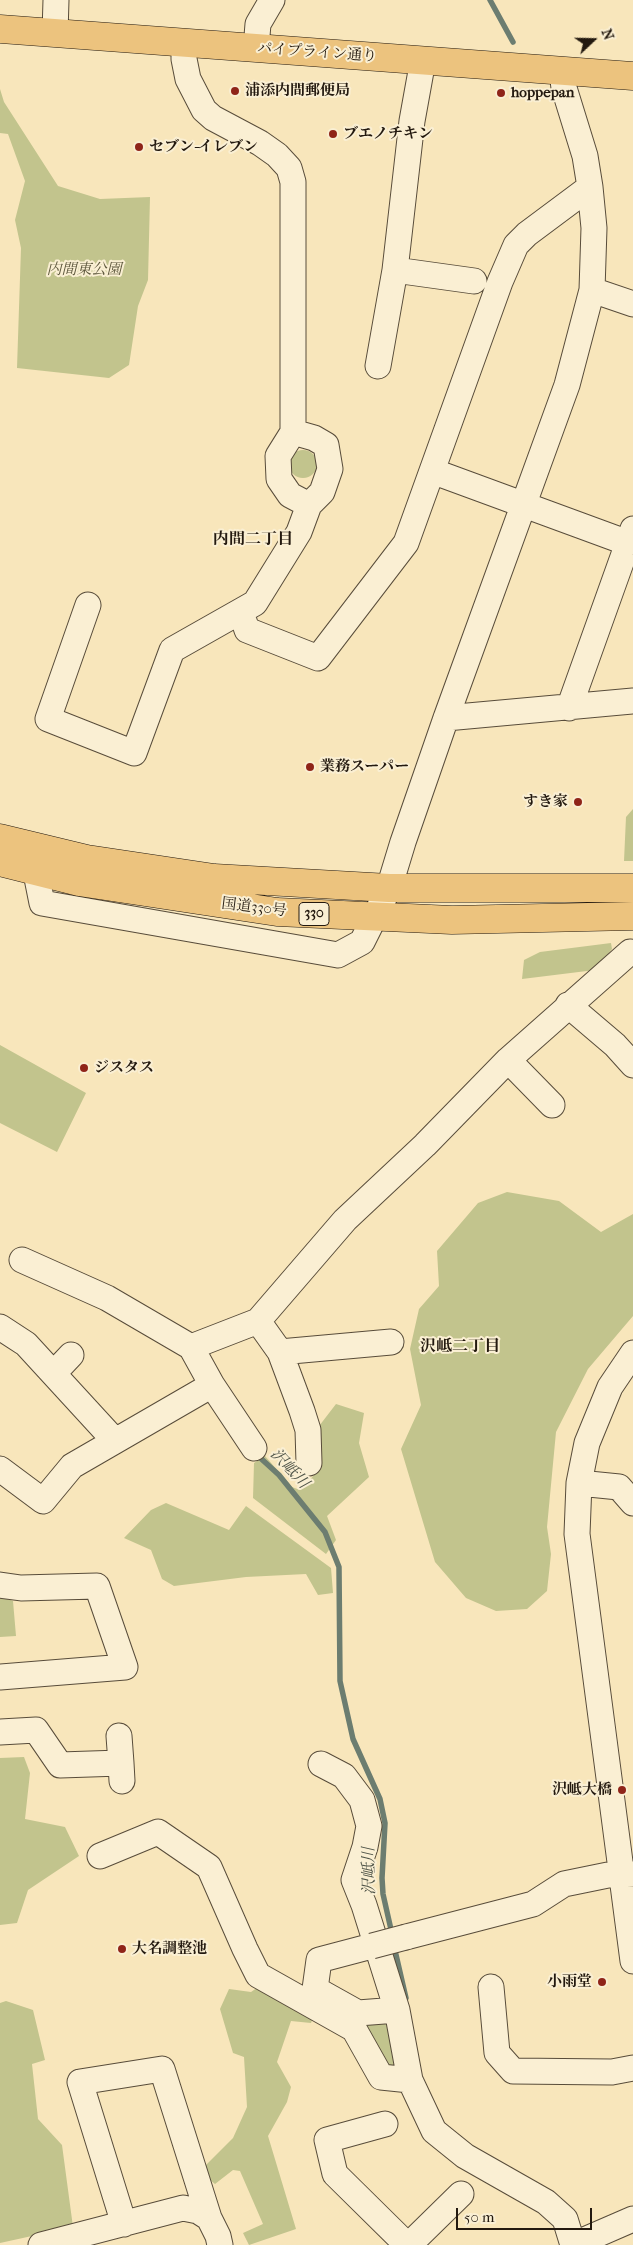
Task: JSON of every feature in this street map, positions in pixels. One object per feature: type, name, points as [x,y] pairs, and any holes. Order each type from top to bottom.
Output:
[{"type":"main road","name":"パイプライン通り","points":[[0,29],[633,76]]},
{"type":"main road","name":"国道330号","points":[[0,838],[87,859],[214,878],[389,888],[633,888]]},
{"type":"main road","name":"国道330号","points":[[0,862],[36,873],[79,882],[268,911],[460,920],[633,916]]},
{"type":"street","points":[[55,33],[56,0]]},
{"type":"street","points":[[256,48],[258,24],[272,0]]},
{"type":"street","points":[[184,43],[184,59],[188,79],[204,110],[213,118],[260,143],[277,155],[288,168],[293,182],[292,432],[278,456],[279,479],[290,494],[309,505]]},
{"type":"street","points":[[378,366],[395,270],[412,121],[422,60]]},
{"type":"street","points":[[36,873],[42,903],[338,955],[362,942],[389,888],[402,842],[567,384],[592,290],[594,238],[590,187],[584,156],[564,88],[556,71]]},
{"type":"street","points":[[241,612],[247,630],[318,658],[406,543],[500,282],[516,245],[527,234],[590,187]]},
{"type":"street","points":[[395,270],[474,281]]},
{"type":"street","points":[[592,290],[633,304]]},
{"type":"street","points":[[88,606],[48,719],[134,753],[172,650],[254,603],[299,532],[309,505],[322,492],[330,469],[326,445],[314,438],[292,432]]},
{"type":"street","points":[[432,471],[522,505],[630,536],[569,708]]},
{"type":"street","points":[[446,718],[633,701]]},
{"type":"street","points":[[191,1347],[258,1321],[345,1220],[425,1145],[508,1060],[630,952]]},
{"type":"street","points":[[568,1005],[614,1045],[633,1065]]},
{"type":"street","points":[[508,1060],[552,1105]]},
{"type":"street","points":[[22,1260],[107,1298],[191,1347],[212,1385],[254,1448]]},
{"type":"street","points":[[258,1321],[280,1352],[308,1430],[310,1463]]},
{"type":"street","points":[[0,1327],[26,1344],[115,1441]]},
{"type":"street","points":[[280,1352],[390,1342]]},
{"type":"street","points":[[633,1353],[626,1378],[602,1404],[594,1424],[582,1464],[579,1483],[577,1534],[607,1766],[627,1874],[633,1961]]},
{"type":"street","points":[[54,1373],[71,1355]]},
{"type":"street","points":[[0,1469],[44,1501],[72,1466],[212,1385]]},
{"type":"street","points":[[579,1483],[620,1487],[633,1503]]},
{"type":"street","points":[[0,1585],[21,1588],[97,1586],[125,1667],[0,1677]]},
{"type":"street","points":[[0,1732],[36,1730],[60,1765],[121,1772],[119,1736]]},
{"type":"street","points":[[322,1764],[344,1776],[362,1800],[369,1826],[365,1847],[354,1880],[364,1905],[397,2010],[410,2080],[434,2131],[465,2156],[546,2202],[565,2219],[581,2242],[633,2219]]},
{"type":"street","points":[[100,1856],[158,1832],[209,1867],[258,1975],[354,2029],[381,2077],[410,2080]]},
{"type":"street","points":[[397,2010],[358,2013],[315,1989],[319,1960],[533,1904],[564,1884],[627,1874]]},
{"type":"street","points":[[491,1987],[497,2053],[513,2071],[612,2072],[633,2068]]},
{"type":"street","points":[[124,2224],[80,2082],[162,2069],[209,2218],[218,2236],[220,2245]]},
{"type":"street","points":[[386,2124],[326,2140],[335,2174],[408,2245],[461,2194]]},
{"type":"street","points":[[41,2245],[183,2208],[198,2212],[209,2218]]},
{"type":"green space","name":"内間東公園","points":[[0,89],[4,102],[58,186],[100,199],[150,197],[148,280],[138,306],[129,365],[109,378],[17,368],[21,248],[15,220],[25,181],[8,134],[0,133]]},
{"type":"green space","points":[[303,450],[313,454],[317,464],[313,474],[303,478],[293,474],[289,464],[293,454]]},
{"type":"green space","points":[[633,809],[633,861],[624,861],[626,817]]},
{"type":"green space","points":[[611,943],[612,949],[595,970],[522,979],[524,960],[540,952]]},
{"type":"green space","points":[[0,1045],[86,1093],[57,1152],[0,1123]]},
{"type":"green space","points":[[507,1192],[559,1201],[601,1232],[633,1214],[633,1316],[588,1369],[556,1432],[547,1527],[551,1554],[547,1591],[527,1609],[496,1611],[466,1598],[435,1562],[401,1449],[421,1405],[410,1349],[419,1309],[439,1286],[437,1251],[478,1203]]},
{"type":"green space","points":[[336,1404],[364,1413],[359,1443],[369,1477],[327,1516],[336,1540],[326,1554],[253,1498],[254,1463],[265,1456],[292,1487],[300,1490],[318,1471],[316,1430]]},
{"type":"green space","points":[[166,1503],[229,1530],[246,1506],[331,1568],[333,1593],[318,1595],[306,1574],[246,1577],[174,1586],[162,1579],[151,1550],[124,1538],[151,1510]]},
{"type":"green space","points":[[0,1596],[13,1601],[16,1636],[0,1637]]},
{"type":"green space","points":[[24,1757],[30,1773],[25,1819],[65,1827],[79,1856],[28,1890],[17,1923],[0,1925],[0,1758]]},
{"type":"green space","points":[[264,1983],[315,2012],[311,2023],[291,2021],[277,2062],[291,2087],[287,2102],[268,2136],[296,2229],[249,2245],[243,2233],[263,2224],[240,2171],[233,2170],[215,2184],[205,2176],[204,2167],[233,2138],[247,2107],[244,2057],[233,2053],[220,2009],[229,1989],[251,1992]]},
{"type":"green space","points":[[6,2001],[33,2010],[45,2060],[32,2064],[38,2119],[62,2145],[73,2227],[0,2243],[0,2003]]},
{"type":"green space","points":[[390,2018],[401,2074],[384,2071],[363,2021]]},
{"type":"waterway","name":"沢岻川","points":[[490,0],[513,42]]},
{"type":"waterway","name":"沢岻川","points":[[256,1454],[279,1475],[325,1532],[339,1567],[340,1681],[353,1739],[380,1799],[385,1823],[383,1894],[392,1934]]},
{"type":"waterway","name":"沢岻川","points":[[394,1946],[406,1998]]},
{"type":"place","name":"浦添内間郵便局","points":[[235,91]]},
{"type":"place","name":"hoppepan","points":[[501,93]]},
{"type":"place","name":"ブエノチキン","points":[[333,134]]},
{"type":"place","name":"セブン-イレブン","points":[[139,147]]},
{"type":"place","name":"業務スーパー","points":[[310,767]]},
{"type":"place","name":"すき家","points":[[578,802]]},
{"type":"place","name":"ジスタス","points":[[84,1068]]},
{"type":"place","name":"沢岻大橋","points":[[622,1790]]},
{"type":"place","name":"大名調整池","points":[[122,1949]]},
{"type":"place","name":"小雨堂","points":[[602,1982]]},
{"type":"district","name":"内間二丁目","points":[[253,540]]},
{"type":"district","name":"沢岻二丁目","points":[[460,1347]]}]
